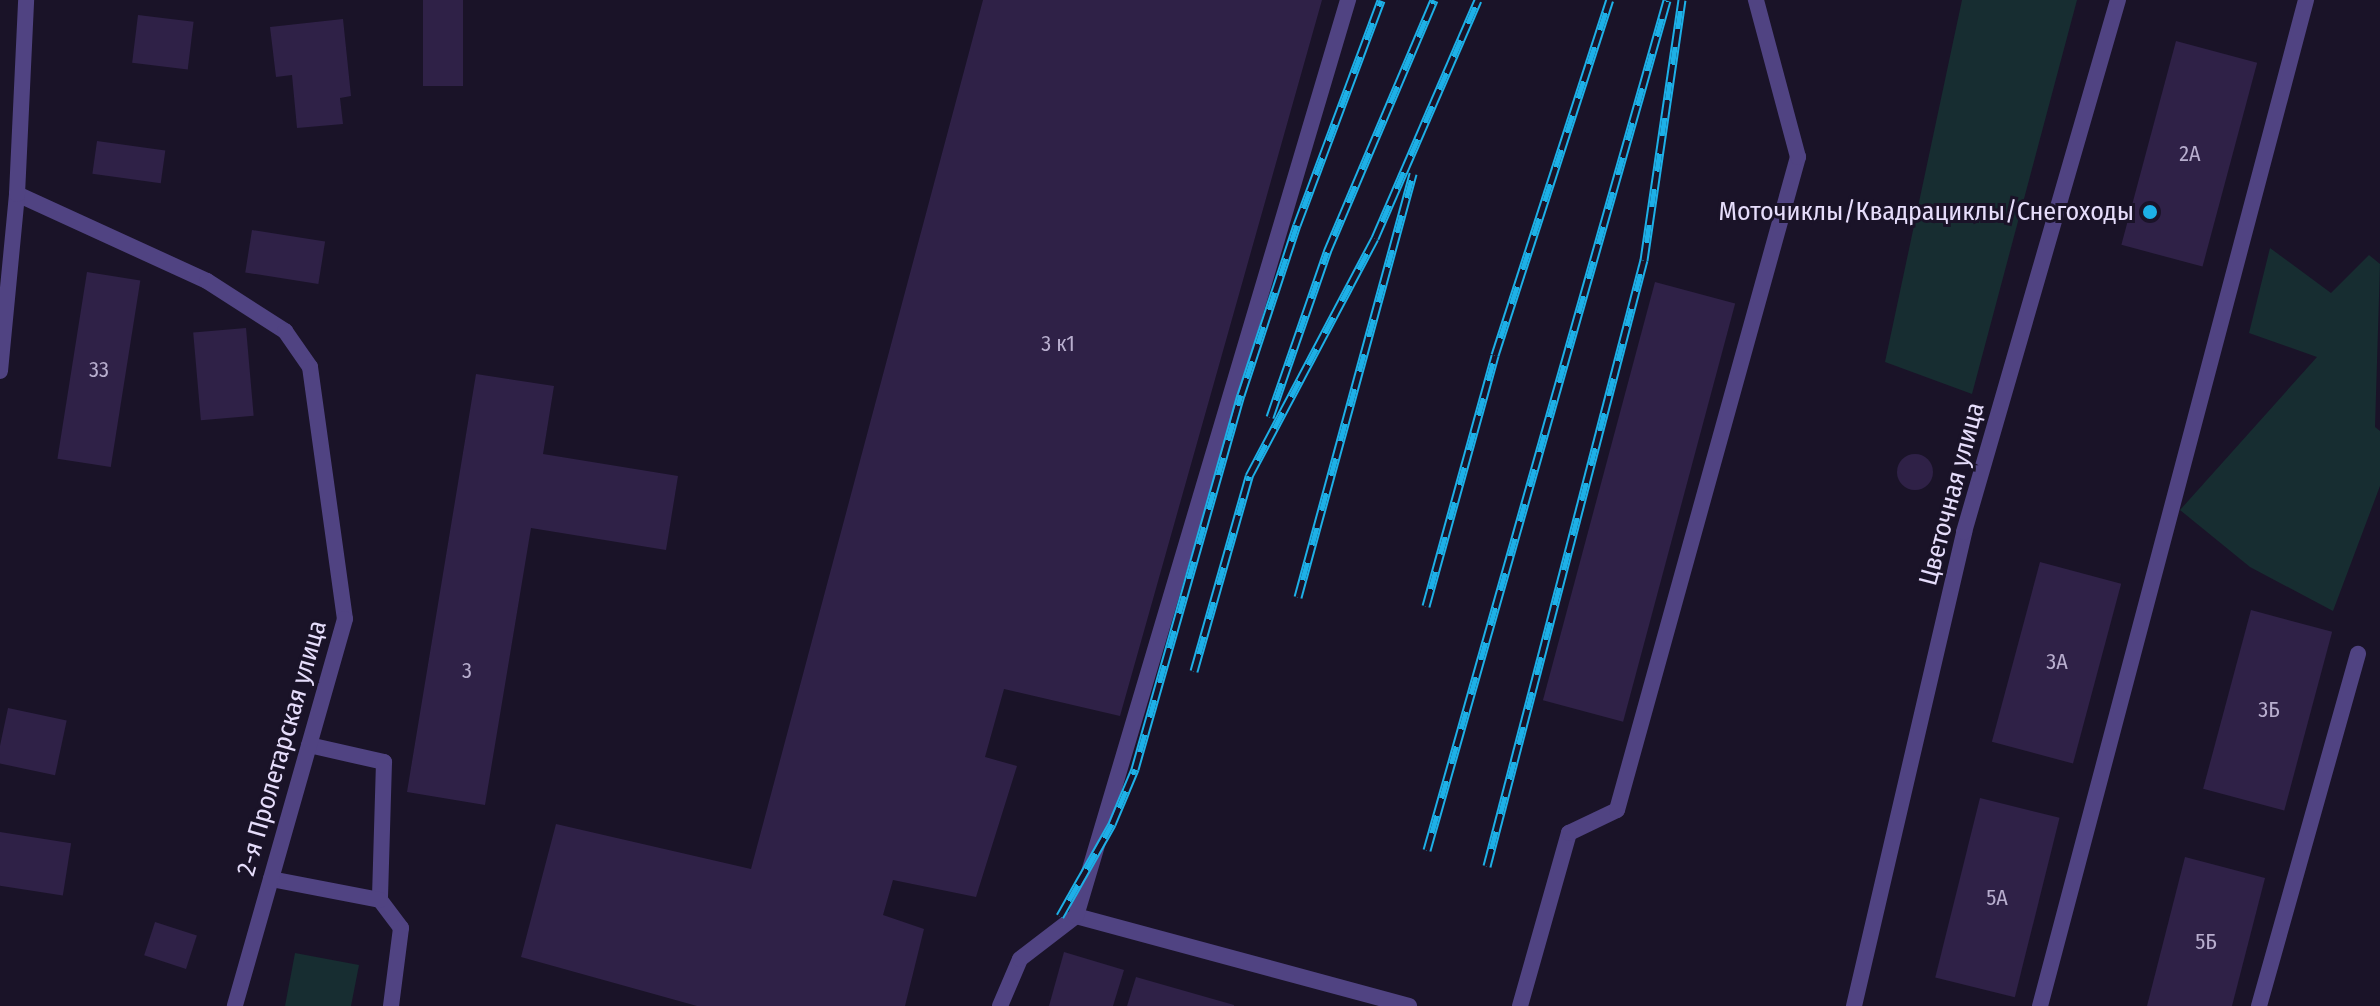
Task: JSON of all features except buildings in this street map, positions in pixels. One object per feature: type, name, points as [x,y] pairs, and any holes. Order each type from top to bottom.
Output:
[{"type":"street","points":[[0,371],[17,194],[26,0]]},
{"type":"street","points":[[1000,1006],[1020,959],[1076,916],[1348,0]]},
{"type":"street","points":[[1520,1006],[1569,833],[1617,810],[1798,157],[1756,0]]},
{"type":"street","name":"Цветочная улица","points":[[1854,1006],[1964,532],[2118,0]]},
{"type":"street","points":[[2040,1006],[2306,0]]},
{"type":"street","name":"2-я Пролетарская улица","points":[[17,194],[207,281],[285,331],[310,367],[345,619],[235,1006]]},
{"type":"street","points":[[2259,1006],[2358,654]]},
{"type":"street","points":[[309,745],[384,762],[380,900],[401,928],[391,1006]]},
{"type":"street","points":[[271,879],[380,900]]},
{"type":"street","points":[[1076,916],[1409,1006]]},
{"type":"green space","points":[[1962,0],[2077,0],[1972,394],[1885,362]]},
{"type":"green space","points":[[2270,248],[2331,293],[2369,255],[2380,264],[2375,427],[2380,431],[2380,486],[2333,611],[2250,567],[2180,510],[2317,357],[2249,333]]},
{"type":"green space","points":[[295,953],[359,965],[351,1006],[285,1006]]},
{"type":"railway","points":[[1060,916],[1112,824],[1135,769],[1241,395],[1297,225],[1381,0]]},
{"type":"railway","points":[[1270,417],[1327,252],[1434,0]]},
{"type":"railway","points":[[1194,671],[1249,476],[1375,238],[1478,0]]},
{"type":"railway","points":[[1426,606],[1495,355],[1610,0]]},
{"type":"railway","points":[[1427,850],[1667,0]]},
{"type":"railway","points":[[1487,866],[1644,260],[1682,0]]},
{"type":"railway","points":[[1298,597],[1413,173]]},
{"type":"place","name":"Моточиклы/Квадрациклы/Снегоходы","points":[[2150,212]]}]
